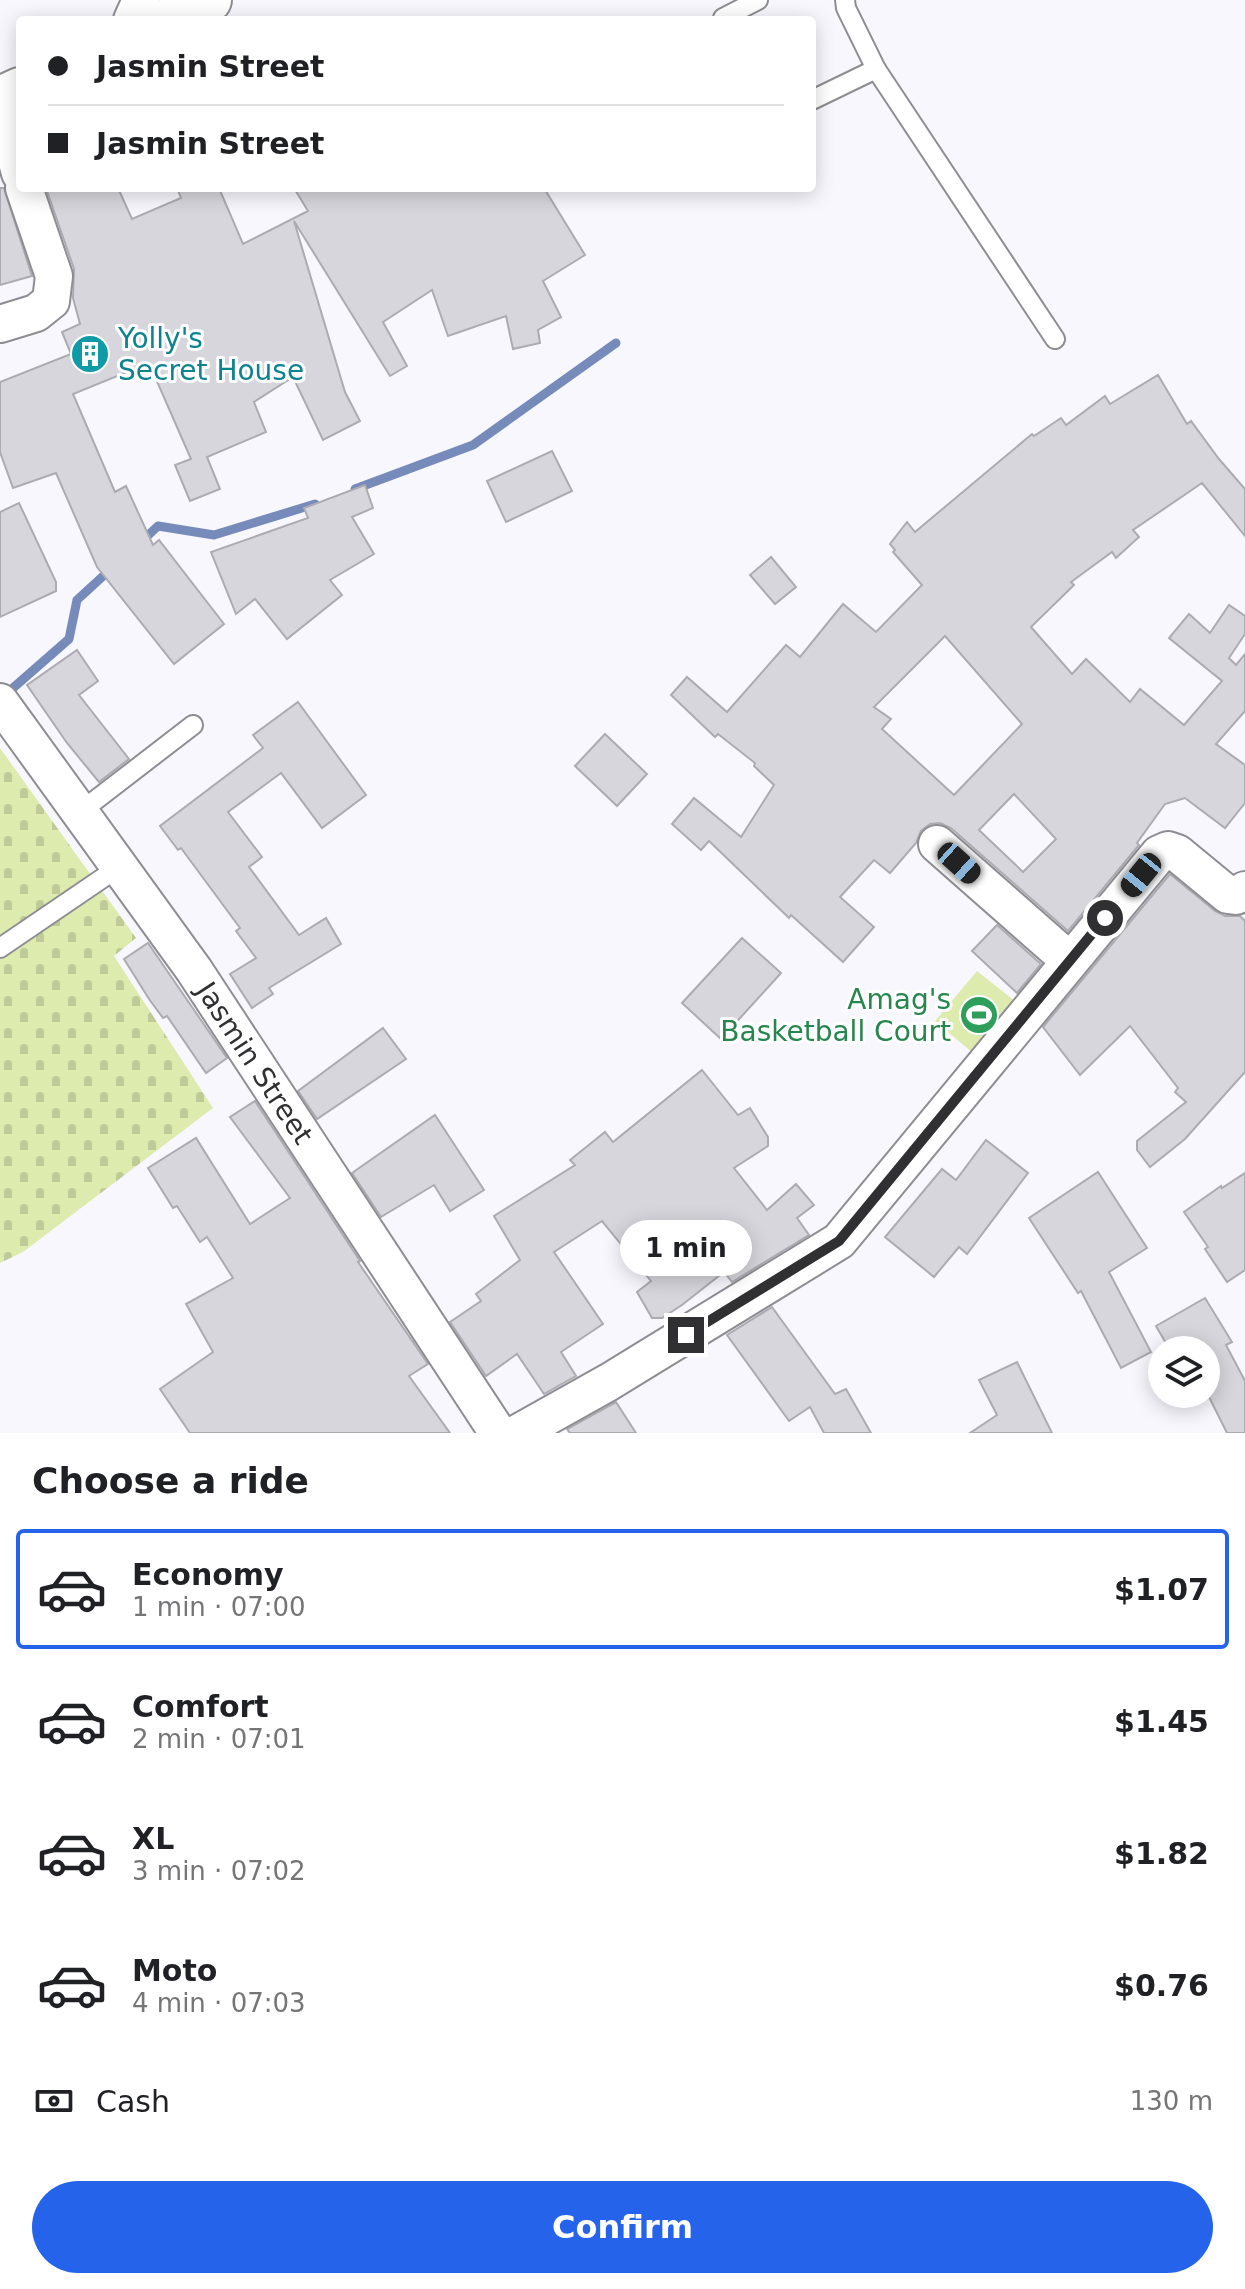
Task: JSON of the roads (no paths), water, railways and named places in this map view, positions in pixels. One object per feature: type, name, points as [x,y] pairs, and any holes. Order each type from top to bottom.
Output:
[{"type":"main road","points":[[177,16],[209,0]]},
{"type":"street","points":[[0,99],[16,158]]},
{"type":"street","points":[[0,324],[36,313],[51,301],[54,276],[18,206]]},
{"type":"street","name":"Jasmin Street","points":[[0,702],[194,970],[498,1433]]},
{"type":"street","points":[[937,844],[1070,961]]},
{"type":"street","points":[[518,1433],[609,1382],[839,1241],[1159,854],[1168,850],[1177,853],[1228,895],[1236,896],[1245,890]]},
{"type":"lane","points":[[729,16],[758,0]]},
{"type":"lane","points":[[845,0],[876,69],[1055,339]]},
{"type":"lane","points":[[816,98],[876,69]]},
{"type":"lane","points":[[80,812],[193,725]]},
{"type":"lane","points":[[0,948],[119,867]]},
{"type":"waterway","points":[[355,489],[473,445],[616,343]]},
{"type":"waterway","points":[[142,541],[158,526],[214,535],[315,504]]},
{"type":"waterway","points":[[5,695],[69,639],[77,600],[113,567]]},
{"type":"place","name":"Yolly's Secret House","points":[[90,354]]},
{"type":"place","name":"Amag's Basketball Court","points":[[979,1015]]}]
